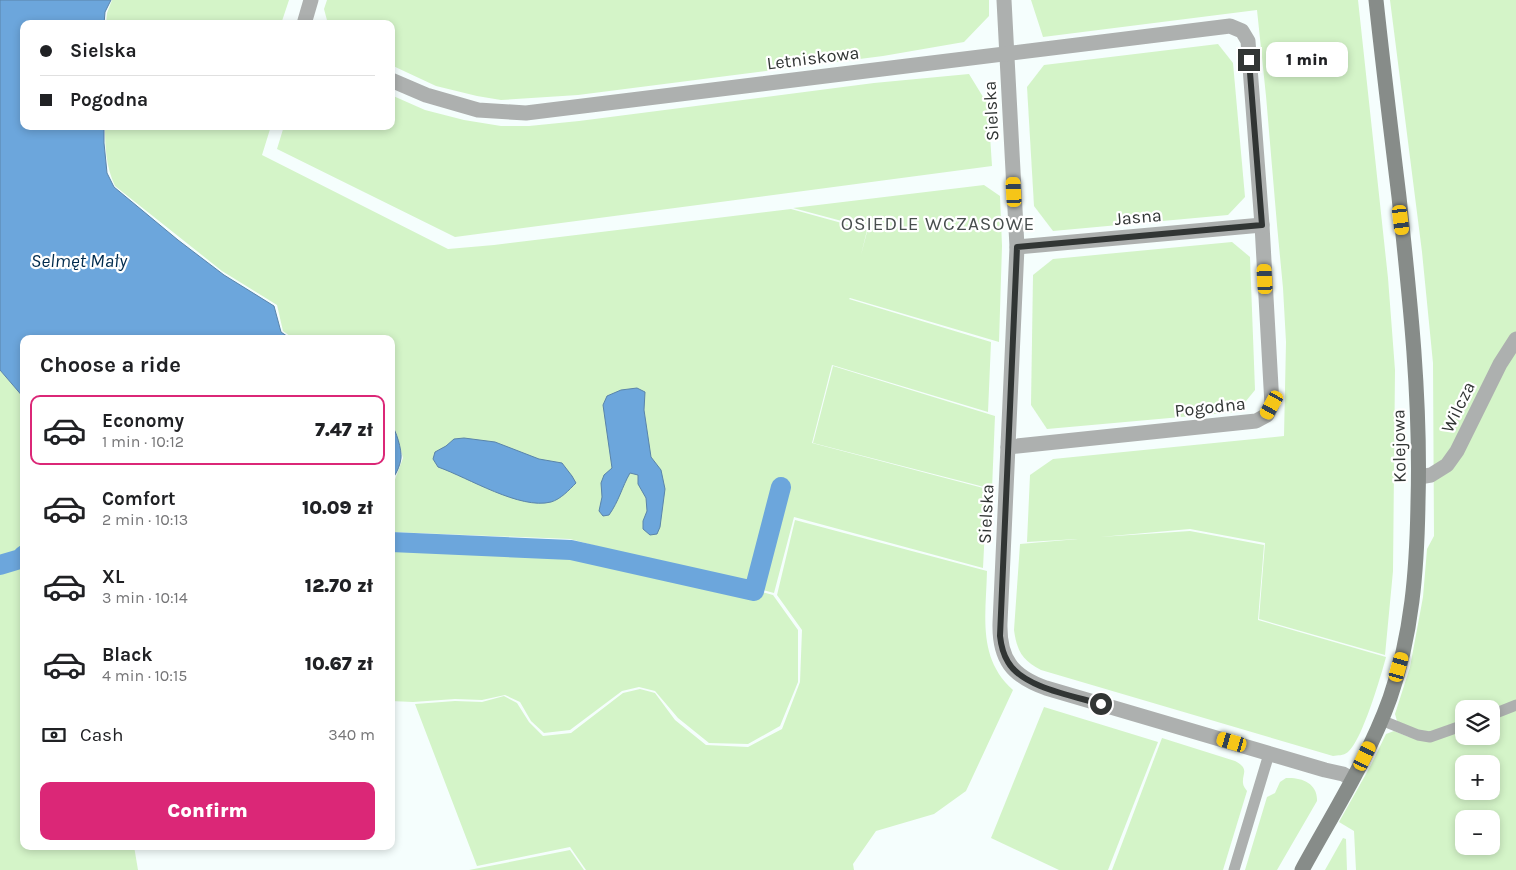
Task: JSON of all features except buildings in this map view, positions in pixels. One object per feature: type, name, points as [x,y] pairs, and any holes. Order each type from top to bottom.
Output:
[{"type":"street","points":[[305,20],[311,0]]},
{"type":"street","name":"Sielska","points":[[1004,0],[1017,247],[1000,636],[1002,649],[1008,662],[1018,674],[1030,682],[1046,688],[1343,774],[1352,779]]},
{"type":"street","name":"Kolejowa","points":[[1302,870],[1382,720],[1404,652],[1412,606],[1417,555],[1418,406],[1411,313],[1376,0]]},
{"type":"street","name":"Letniskowa","points":[[395,82],[426,95],[478,110],[526,113],[1230,26],[1242,31]]},
{"type":"street","name":"Pogodna","points":[[1008,447],[1256,421],[1267,414],[1272,405],[1262,225],[1248,41],[1242,31]]},
{"type":"street","name":"Jasna","points":[[1017,247],[1262,225]]},
{"type":"street","name":"Wilcza","points":[[1419,477],[1431,475],[1447,464],[1457,451],[1500,364],[1516,338]]},
{"type":"lane","points":[[1500,711],[1516,705]]},
{"type":"lane","points":[[1382,720],[1418,735],[1430,737],[1455,728]]},
{"type":"lane","points":[[1234,870],[1269,754]]},
{"type":"green space","points":[[112,0],[289,0],[282,20],[106,20]]},
{"type":"green space","points":[[327,0],[989,0],[989,16],[964,42],[883,56],[578,95],[501,100],[436,86],[395,67],[395,20],[327,20],[324,9]]},
{"type":"green space","points":[[1031,0],[1358,0],[1388,278],[1395,370],[1393,571],[1385,655],[1259,619],[1265,543],[1190,529],[1100,537],[1190,531],[1264,545],[1258,620],[1386,657],[1365,722],[1353,746],[1344,754],[1333,756],[1041,670],[1029,662],[1019,649],[1014,630],[1020,544],[1078,539],[1027,542],[1030,475],[1053,459],[1284,436],[1286,342],[1283,288],[1257,10],[1043,37]]},
{"type":"green space","points":[[1390,0],[1516,0],[1516,870],[1356,870],[1354,831],[1339,822],[1386,734],[1394,731],[1409,737],[1397,721],[1395,714],[1410,667],[1423,597],[1427,549],[1434,536],[1433,363],[1422,252]]},
{"type":"green space","points":[[1218,44],[1233,63],[1245,197],[1228,215],[1053,231],[1034,206],[1027,87],[1044,65]]},
{"type":"green space","points":[[969,74],[988,105],[992,166],[455,237],[277,149],[283,130],[395,130],[395,97],[425,110],[464,120],[501,126],[529,126],[874,83]]},
{"type":"green space","points":[[105,130],[270,130],[262,155],[448,249],[791,209],[867,230],[861,255],[868,228],[793,208],[984,185],[1000,196],[1002,246],[999,342],[849,299],[991,342],[988,412],[832,365],[812,443],[987,489],[983,568],[794,517],[774,593],[570,539],[395,532],[395,479],[403,458],[395,430],[395,335],[288,335],[283,331],[277,305],[222,271],[115,186],[110,172]]},
{"type":"green space","points":[[1232,242],[1250,257],[1255,390],[1237,412],[1047,429],[1031,405],[1033,275],[1053,259]]},
{"type":"green space","points":[[833,366],[995,416],[992,489],[813,443]]},
{"type":"green space","points":[[0,370],[20,393],[20,850],[135,850],[138,870],[0,870]]},
{"type":"green space","points":[[795,520],[987,571],[985,620],[989,650],[1002,678],[1013,690],[966,791],[934,814],[876,831],[853,864],[854,870],[586,870],[570,847],[477,866],[415,704],[455,701],[482,702],[504,696],[517,703],[529,722],[543,736],[571,733],[623,693],[640,689],[655,693],[675,720],[706,745],[748,747],[782,729],[800,682],[802,630],[777,595]]},
{"type":"green space","points":[[395,534],[570,541],[773,595],[798,630],[798,682],[780,726],[748,744],[709,743],[678,718],[655,691],[639,687],[622,691],[570,730],[544,733],[531,721],[520,702],[505,695],[482,700],[455,699],[395,701]]},
{"type":"green space","points":[[1044,707],[1158,742],[1108,870],[1059,870],[991,838]]},
{"type":"green space","points":[[1162,738],[1235,761],[1244,769],[1243,784],[1247,791],[1223,870],[1112,870]]},
{"type":"green space","points":[[1286,778],[1308,782],[1315,790],[1317,801],[1277,870],[1245,870],[1267,797],[1275,793],[1280,782]]},
{"type":"green space","points":[[1343,838],[1346,839],[1347,870],[1325,870]]},
{"type":"green space","points":[[570,850],[584,870],[469,870]]},
{"type":"water","name":"Selmęt Mały","points":[[0,0],[111,0],[105,12],[104,20],[20,20],[20,130],[104,130],[107,173],[114,187],[224,275],[274,306],[281,332],[285,335],[20,335],[20,393],[0,370]]},
{"type":"water","points":[[637,388],[645,392],[644,410],[651,457],[661,470],[665,489],[660,527],[657,534],[650,535],[643,529],[643,521],[647,511],[646,498],[638,484],[638,475],[630,473],[609,515],[603,516],[599,511],[602,497],[601,483],[604,475],[612,468],[603,405],[607,396],[621,390]]},
{"type":"water","points":[[395,431],[401,454],[395,476]]},
{"type":"water","points":[[464,438],[495,442],[539,459],[562,463],[576,483],[558,499],[539,503],[494,492],[438,467],[433,459],[435,452],[454,439]]},
{"type":"waterway","points":[[395,542],[571,550],[754,591],[781,487]]},
{"type":"waterway","points":[[0,565],[20,559]]},
{"type":"district","name":"OSIEDLE WCZASOWE","points":[[938,223]]},
{"type":"route","points":[[1101,704],[1030,682],[1018,674],[1008,662],[1002,649],[1000,623],[1017,247],[1262,225],[1249,60]]}]
